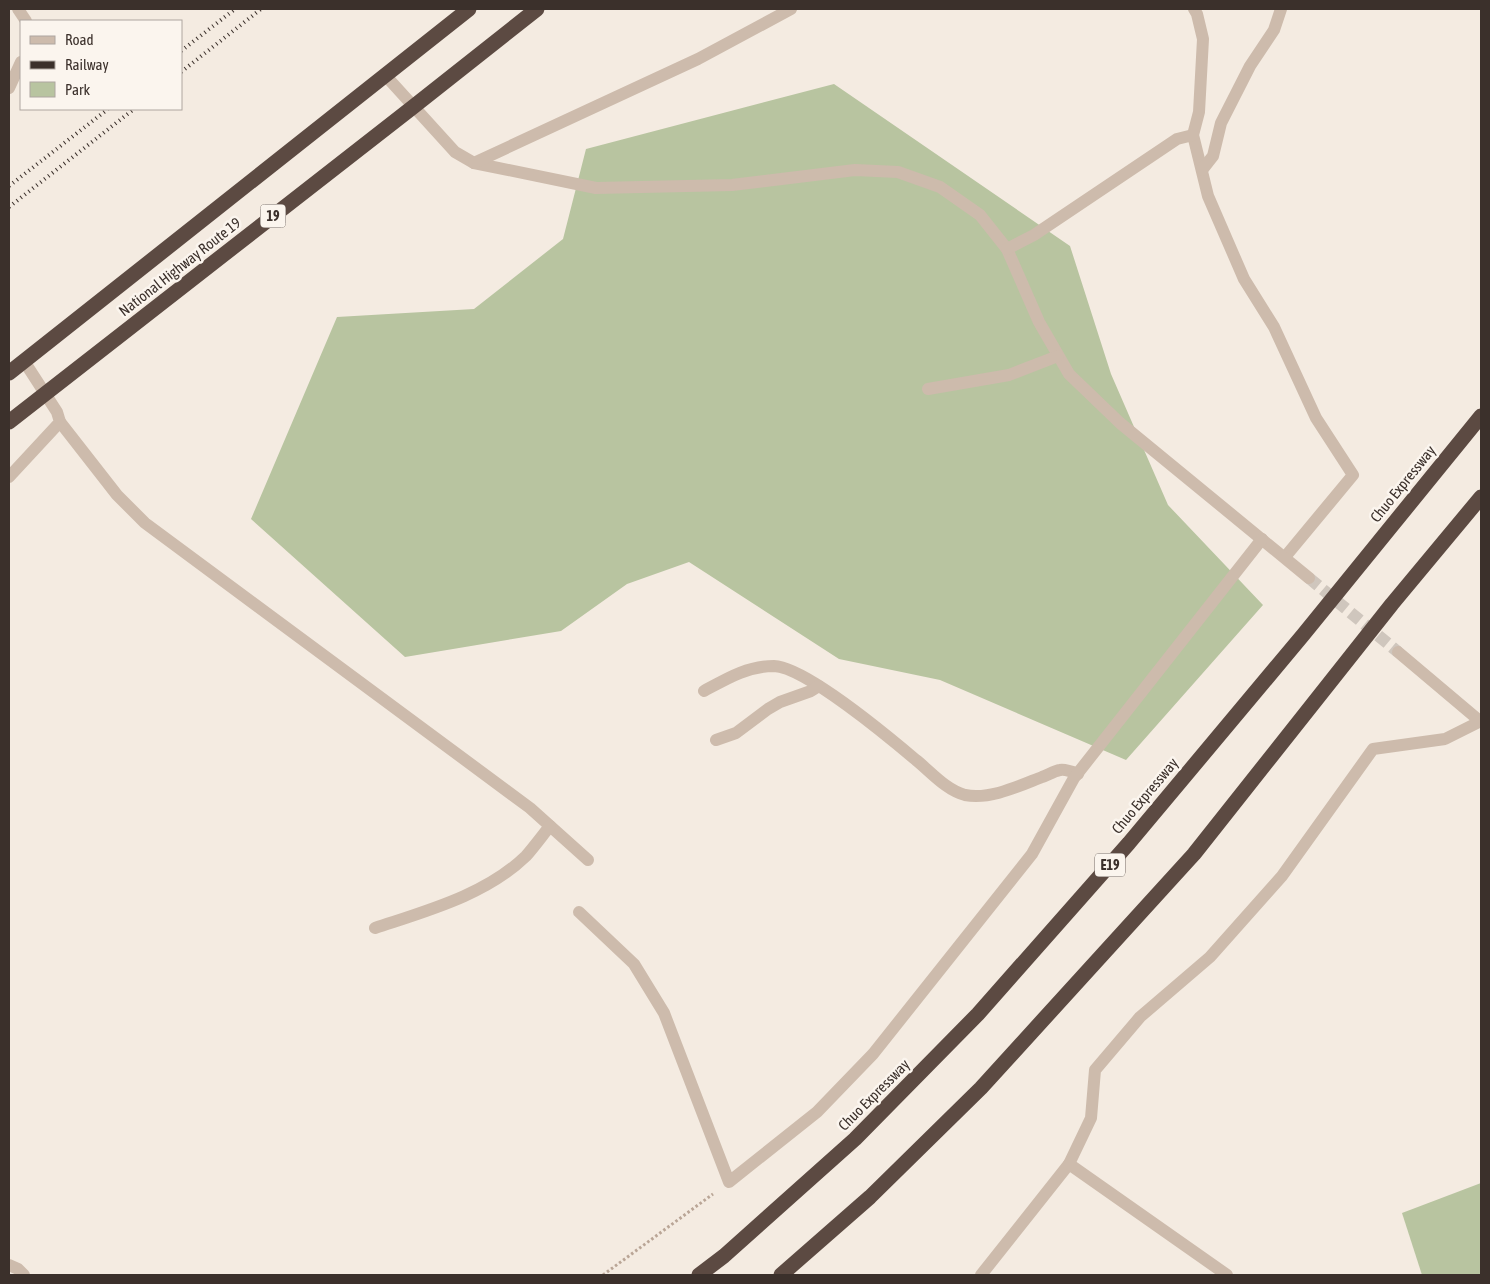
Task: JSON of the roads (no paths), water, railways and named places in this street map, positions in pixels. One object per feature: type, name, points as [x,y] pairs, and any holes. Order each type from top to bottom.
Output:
[{"type":"highway","name":"National Highway Route 19","points":[[9,373],[469,9]]},
{"type":"highway","name":"National Highway Route 19","points":[[9,422],[537,9]]},
{"type":"highway","name":"Chuo Expressway","points":[[699,1275],[724,1256],[855,1139],[978,1014],[1129,844],[1303,635],[1481,416]]},
{"type":"highway","points":[[781,1275],[870,1197],[981,1088],[1194,854],[1392,604],[1481,497]]},
{"type":"street","points":[[18,9],[25,20]]},
{"type":"street","points":[[474,163],[698,59],[791,9]]},
{"type":"street","points":[[1194,9],[1203,39],[1199,112],[1193,135],[1208,196],[1244,279],[1274,326],[1316,418],[1353,475],[1285,558]]},
{"type":"street","points":[[1202,170],[1213,156],[1221,123],[1250,66],[1274,30],[1281,9]]},
{"type":"street","points":[[9,88],[20,64]]},
{"type":"street","points":[[385,75],[455,152],[474,163],[596,188],[732,185],[855,170],[898,172],[940,187],[980,215],[1007,249],[1039,322],[1069,374],[1120,423],[1309,578]]},
{"type":"street","points":[[1007,249],[1034,235],[1177,140],[1193,135]]},
{"type":"street","points":[[928,389],[1009,375],[1058,356]]},
{"type":"street","points":[[24,361],[57,412],[60,422],[117,495],[145,523],[530,808],[588,860]]},
{"type":"street","points":[[9,478],[60,422]]},
{"type":"street","points":[[579,912],[634,964],[664,1013],[729,1182],[817,1112],[873,1054],[1032,854],[1078,774],[1262,539]]},
{"type":"street","points":[[981,1275],[1069,1164],[1091,1118],[1095,1070],[1140,1018],[1210,957],[1282,876],[1373,749],[1445,739],[1481,722],[1398,652]]},
{"type":"street","points":[[704,691],[734,674],[754,668],[776,666],[793,671],[820,686],[903,748],[952,790],[966,795],[984,796],[1016,787],[1061,769],[1078,774]]},
{"type":"street","points":[[716,740],[736,733],[780,702],[820,686]]},
{"type":"street","points":[[375,928],[449,903],[489,884],[525,856],[550,826]]},
{"type":"street","points":[[1069,1164],[1227,1275]]},
{"type":"street","points":[[9,1265],[18,1269],[24,1275]]},
{"type":"tunnel","points":[[1309,578],[1398,652]]},
{"type":"railway","points":[[182,50],[235,9]]},
{"type":"railway","points":[[182,71],[261,9]]},
{"type":"railway","points":[[9,186],[107,110]]},
{"type":"railway","points":[[9,207],[133,110]]}]
